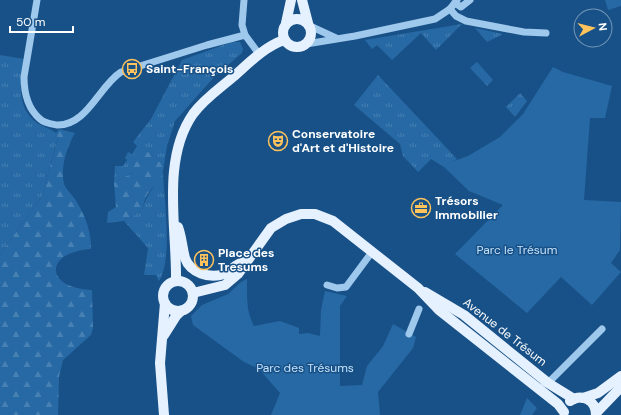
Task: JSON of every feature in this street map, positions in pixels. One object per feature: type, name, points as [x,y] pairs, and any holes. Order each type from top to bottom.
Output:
[{"type":"main road","points":[[291,0],[283,34],[284,40],[292,46],[302,46],[306,44],[311,35],[302,0]]},
{"type":"main road","points":[[286,23],[293,18],[297,18],[309,25]]},
{"type":"main road","points":[[176,281],[174,168],[180,139],[193,115],[208,97],[259,54],[284,40]]},
{"type":"main road","name":"Avenue de Trésum","points":[[193,293],[225,285],[238,274],[271,228],[286,219],[301,214],[315,214],[333,221],[418,288],[464,315],[548,383],[592,403],[596,414]]},
{"type":"main road","points":[[174,218],[182,240],[185,258],[188,265],[196,272],[204,275],[219,276],[227,274],[239,263],[246,262]]},
{"type":"main road","points":[[163,338],[176,316],[191,304],[193,293],[188,284],[176,281],[171,282],[164,291],[165,303],[160,363],[164,415]]},
{"type":"main road","name":"Avenue de Trésum","points":[[418,288],[439,310],[558,404],[564,413]]},
{"type":"main road","points":[[165,303],[172,309],[181,311]]},
{"type":"main road","points":[[564,413],[567,404],[579,398],[598,393],[621,376]]},
{"type":"main road","points":[[596,414],[621,386]]},
{"type":"street","points":[[37,0],[24,86],[29,107],[41,120],[51,124],[64,125],[75,120],[97,98],[114,77],[122,72],[207,45],[245,35]]},
{"type":"street","points":[[244,0],[242,25],[245,35],[259,54]]},
{"type":"street","points":[[306,44],[355,36],[435,19],[450,9],[456,1],[461,7],[470,0]]},
{"type":"street","points":[[450,9],[456,16],[466,21],[524,32],[546,33]]},
{"type":"street","points":[[309,25],[336,38]]},
{"type":"street","points":[[327,285],[337,288],[346,287],[372,252]]},
{"type":"street","points":[[409,334],[419,309]]},
{"type":"street","points":[[525,378],[548,383],[602,329]]},
{"type":"green space","points":[[605,0],[621,0],[621,6],[613,8],[607,8]]},
{"type":"green space","points":[[462,24],[436,50],[421,33],[392,60],[377,45],[372,49],[365,40]]},
{"type":"green space","points":[[475,28],[503,34],[487,42]]},
{"type":"green space","points":[[232,42],[240,42],[243,49],[242,53],[215,76],[175,121],[167,146],[164,165],[147,151],[132,173],[114,183],[115,166],[123,166],[127,160],[125,158],[128,152],[132,154],[137,146],[133,142],[151,119],[182,60]]},
{"type":"green space","points":[[0,55],[24,59],[21,76],[21,93],[26,110],[30,117],[37,123],[54,131],[58,137],[42,196],[0,255]]},
{"type":"green space","points":[[477,62],[493,80],[487,86],[470,68]]},
{"type":"green space","name":"Parc le Trésum","points":[[553,67],[563,72],[612,86],[605,118],[590,118],[584,200],[621,202],[620,250],[611,263],[621,272],[592,305],[561,277],[527,313],[455,254],[503,205],[469,191],[444,167],[451,162],[468,156],[500,137],[523,114]]},
{"type":"green space","points":[[378,75],[457,159],[444,167],[431,159],[418,172],[403,156],[400,144],[354,105]]},
{"type":"green space","points":[[520,93],[527,101],[515,117],[506,107]]},
{"type":"green space","points":[[59,129],[75,133],[69,144],[65,157],[63,178],[65,186],[82,211],[89,229],[91,249],[65,256],[58,263],[56,270],[58,277],[65,283],[76,288],[92,290],[93,328],[91,335],[63,360],[59,377],[58,415],[0,415],[0,255],[42,196],[58,138],[56,133]]},
{"type":"green space","points":[[135,149],[147,151],[164,165],[162,175],[146,197],[142,210],[124,221],[107,223],[108,212],[116,207],[114,183],[132,173]]},
{"type":"green space","points":[[163,172],[167,244],[166,258],[159,281],[156,275],[144,275],[148,248],[124,221],[142,210]]},
{"type":"green space","name":"Parc des Trésums","points":[[247,279],[248,309],[254,326],[280,321],[299,328],[299,334],[308,333],[320,336],[321,310],[325,291],[347,296],[340,306],[340,386],[362,385],[367,366],[383,346],[393,324],[416,337],[413,348],[378,392],[380,415],[271,415],[280,393],[259,369],[244,362],[193,325],[191,316],[202,305],[228,294],[241,282]]},
{"type":"green space","points":[[527,398],[537,408],[532,415],[520,415]]},
{"type":"place","name":"Saint-François","points":[[132,69]]},
{"type":"place","name":"Conservatoire d'Art et d'Histoire","points":[[278,141]]},
{"type":"place","name":"Trésors Immobilier","points":[[421,208]]},
{"type":"place","name":"Place des Tresums","points":[[204,260]]}]
